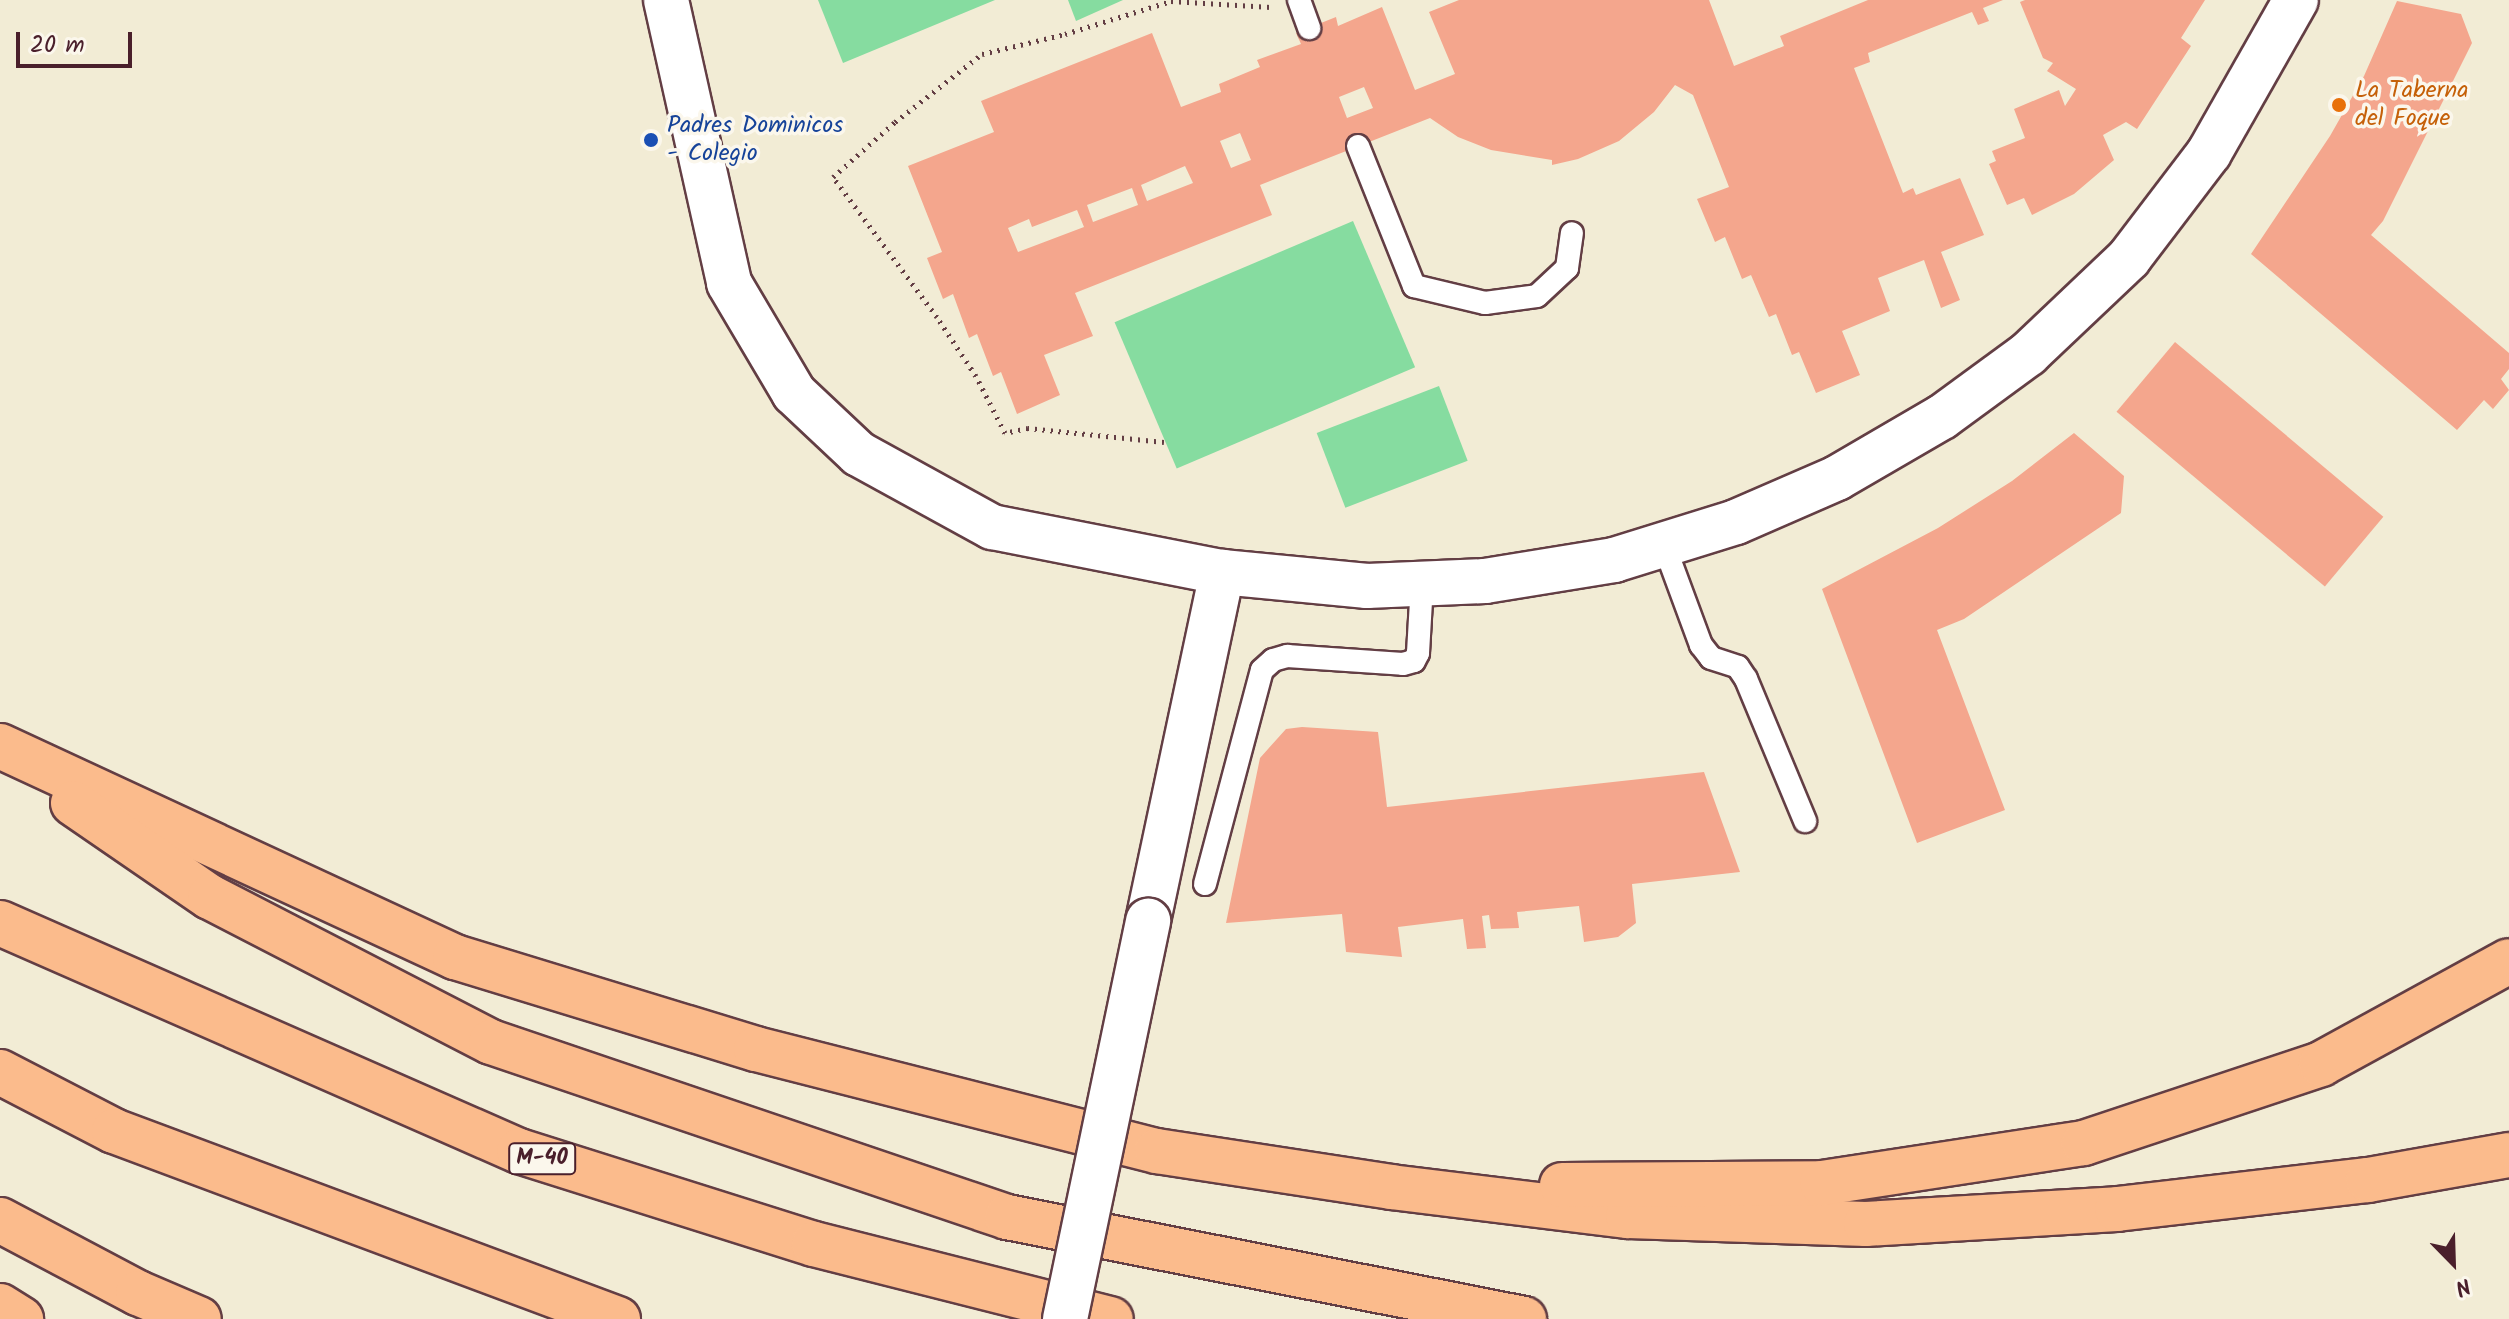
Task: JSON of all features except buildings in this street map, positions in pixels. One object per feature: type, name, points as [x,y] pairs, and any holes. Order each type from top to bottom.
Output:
[{"type":"highway","points":[[0,746],[455,957],[756,1049],[1157,1151],[1391,1187],[1628,1216],[1866,1224],[2117,1209],[2368,1180],[2509,1155]]},
{"type":"highway","points":[[0,753],[210,897],[491,1042],[1007,1217],[1524,1319]]},
{"type":"highway","name":"M-40","points":[[0,923],[519,1151],[814,1244],[1111,1319]]},
{"type":"highway","points":[[1391,1187],[1822,1183],[2084,1143],[2321,1064],[2509,961]]},
{"type":"highway","points":[[0,1072],[114,1131],[618,1319]]},
{"type":"highway","points":[[0,1220],[138,1293],[199,1319]]},
{"type":"highway","points":[[0,1306],[21,1319]]},
{"type":"street","points":[[666,0],[729,283],[794,393],[859,454],[992,527],[1222,572],[1367,586],[1485,581],[1614,560],[1736,522],[1837,478],[1942,417],[2028,354],[2129,258],[2209,153],[2296,0]]},
{"type":"street","points":[[1065,1319],[1222,572]]},
{"type":"lane","points":[[1358,146],[1414,286],[1485,303],[1537,296],[1567,268],[1572,233]]},
{"type":"lane","points":[[1664,545],[1701,645],[1711,658],[1738,667],[1746,679],[1805,821]]},
{"type":"lane","points":[[1205,884],[1262,670],[1273,660],[1287,656],[1403,664],[1414,661],[1418,653],[1422,584]]},
{"type":"path","points":[[1164,442],[1028,428],[1005,433],[976,376],[937,317],[833,177],[895,122],[982,54],[1065,34],[1171,1],[1303,12]]},
{"type":"green space","points":[[818,0],[995,0],[843,63]]},
{"type":"green space","points":[[1068,0],[1123,0],[1076,21]]},
{"type":"green space","points":[[1353,221],[1415,367],[1177,469],[1115,322]]},
{"type":"green space","points":[[1439,386],[1468,461],[1345,508],[1317,433]]},
{"type":"place","name":"La Taberna del Foque","points":[[2339,105]]},
{"type":"place","name":"Padres Dominicos - Colegio","points":[[651,140]]}]
